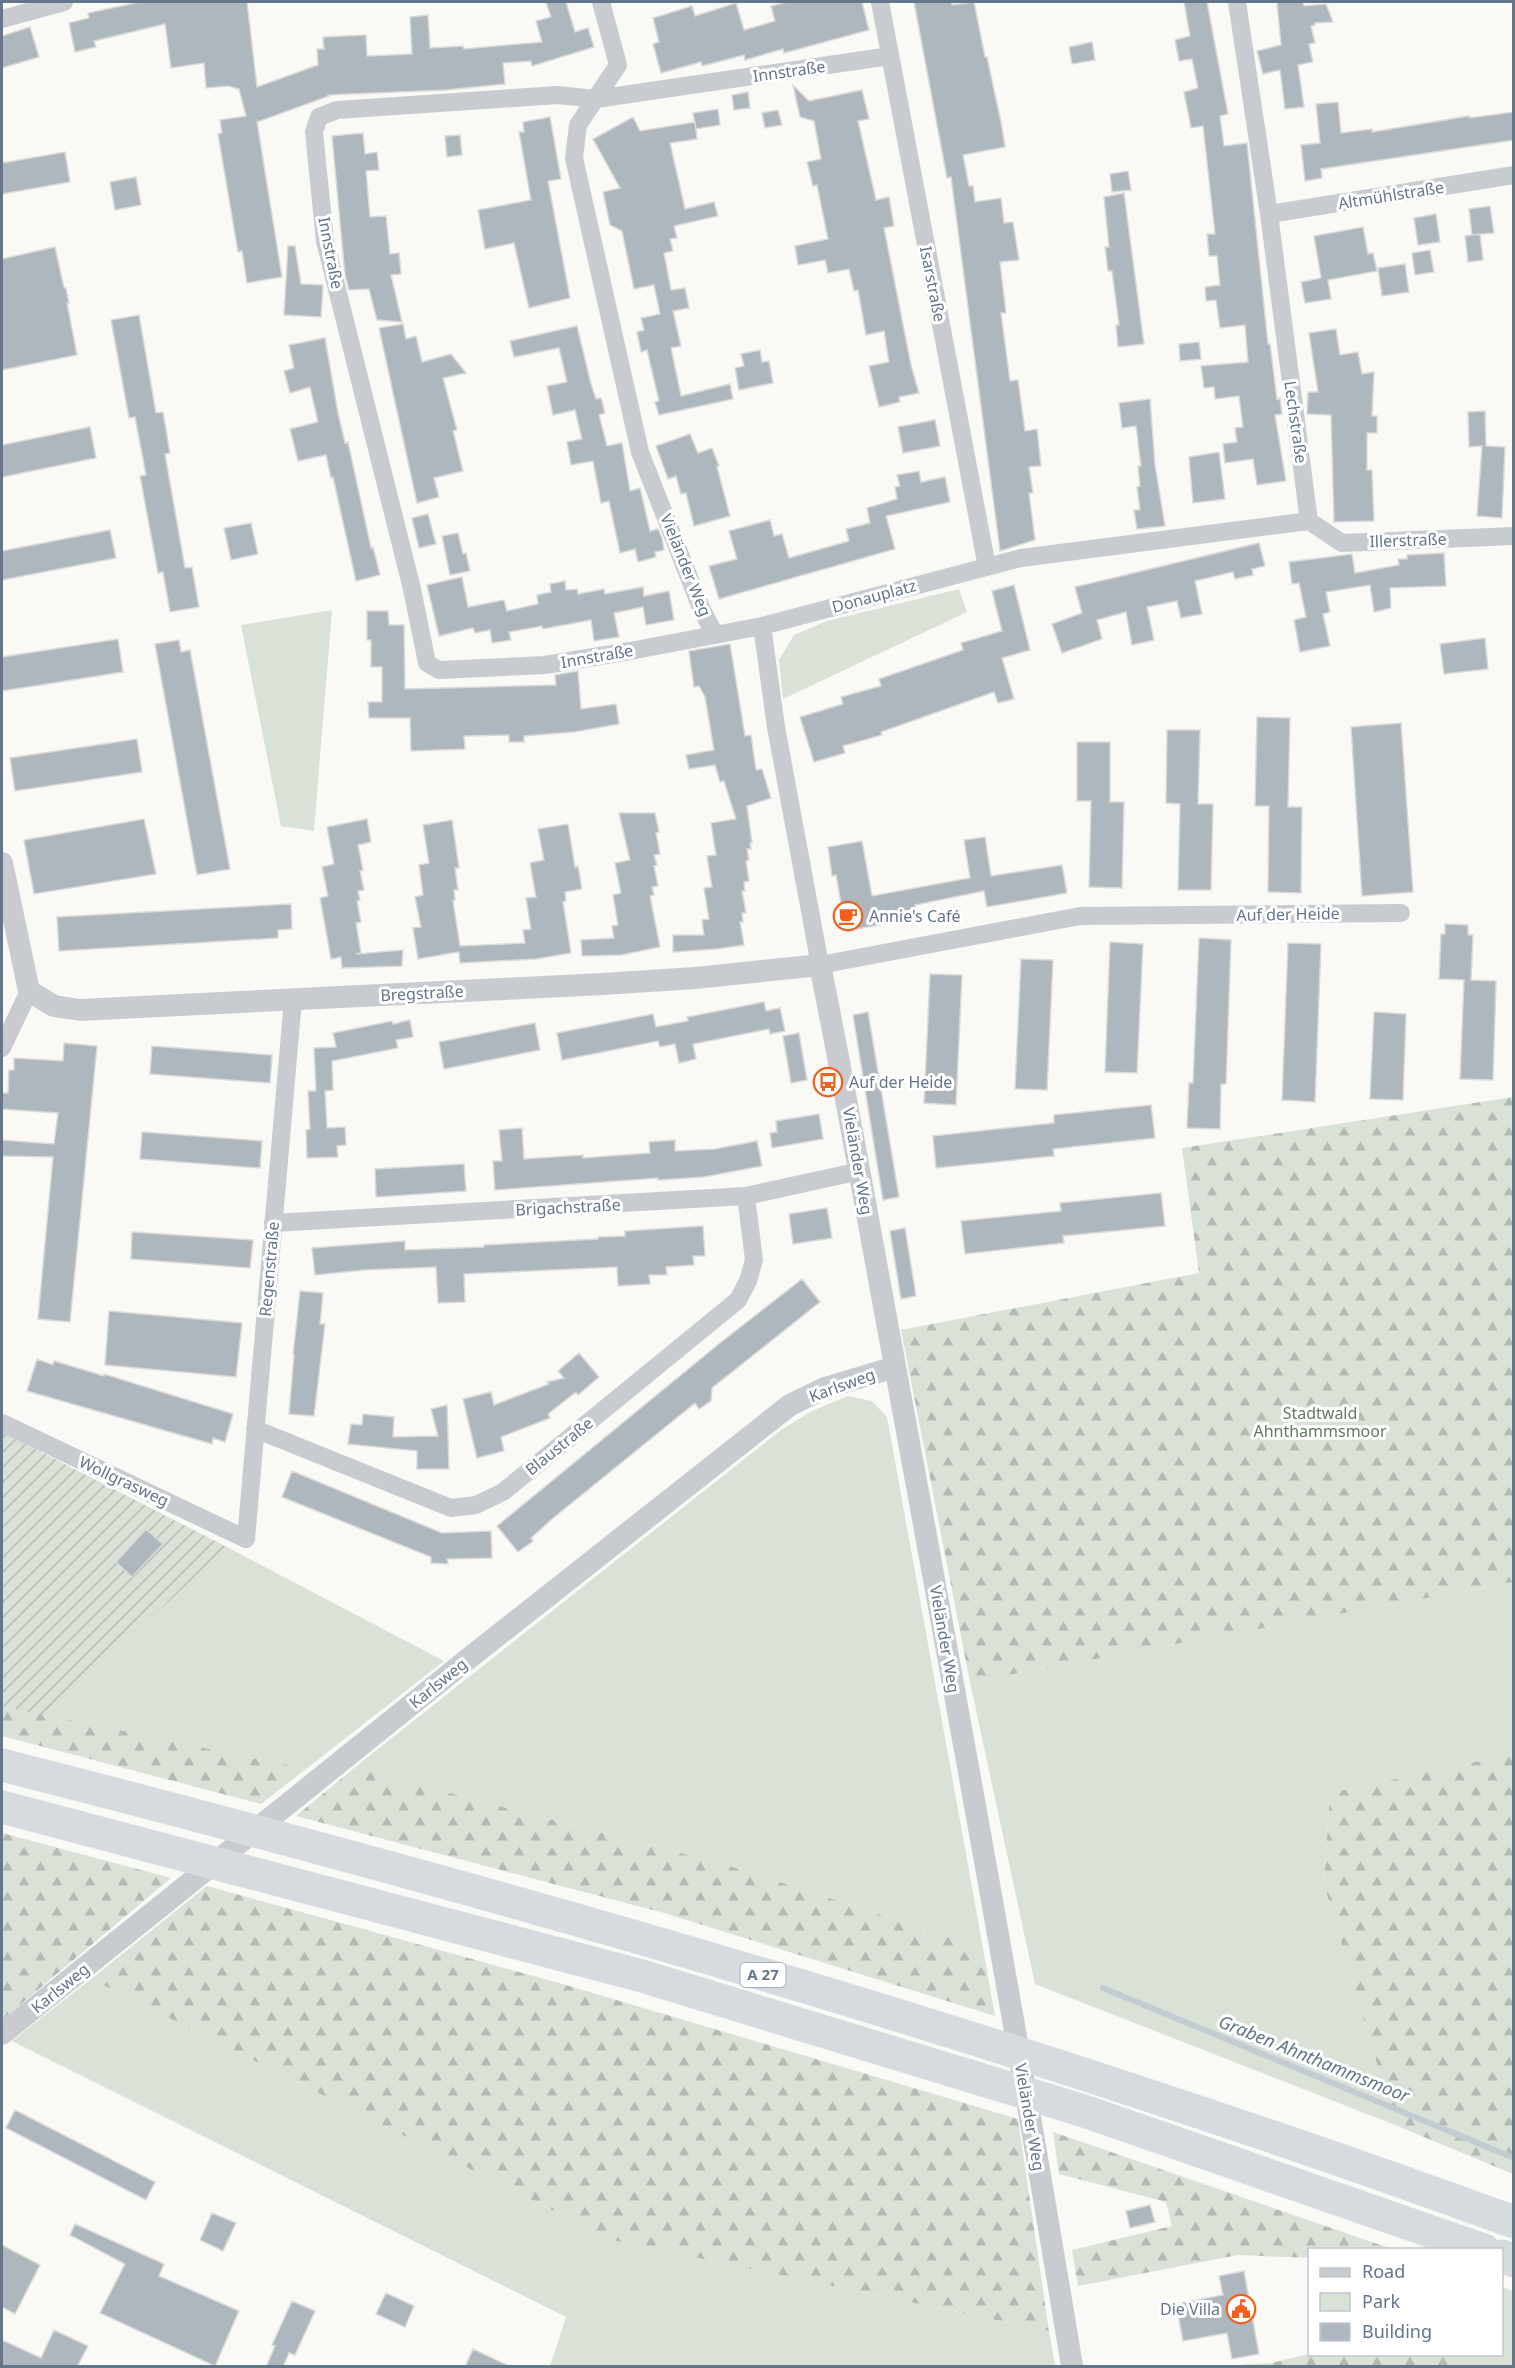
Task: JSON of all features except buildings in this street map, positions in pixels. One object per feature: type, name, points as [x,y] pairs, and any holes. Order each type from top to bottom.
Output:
[{"type":"highway","name":"A 27","points":[[2,1765],[186,1812],[641,1937],[1087,2074],[1331,2155],[1514,2222]]},
{"type":"highway","name":"A 27","points":[[2,1807],[642,1976],[1084,2111],[1478,2248]]},
{"type":"street","points":[[2,19],[64,2]]},
{"type":"street","name":"Vieländer Weg","points":[[601,2],[618,65],[578,125],[574,158],[640,452],[701,608],[715,635],[762,626],[776,727],[927,1534],[1040,2171],[1072,2367]]},
{"type":"street","name":"Isarstraße","points":[[880,2],[987,567]]},
{"type":"street","name":"Lechstraße","points":[[1237,2],[1269,214],[1309,521]]},
{"type":"street","name":"Innstraße","points":[[715,635],[545,665],[439,670],[428,663],[412,589],[326,241],[314,132],[319,117],[337,110],[558,95],[596,99],[890,56]]},
{"type":"street","name":"Altmühlstraße","points":[[1269,214],[1514,175]]},
{"type":"street","points":[[987,567],[1021,558],[1309,521]]},
{"type":"street","name":"Illerstraße","points":[[1309,521],[1342,543],[1514,536]]},
{"type":"street","name":"Donauplatz","points":[[762,626],[987,567]]},
{"type":"street","points":[[2,863],[29,991],[2,1048]]},
{"type":"street","name":"Auf der Heide","points":[[820,965],[1080,916],[1401,913]]},
{"type":"street","name":"Bregstraße","points":[[29,991],[54,1006],[80,1010],[688,979],[820,965]]},
{"type":"street","name":"Regenstraße","points":[[246,1539],[293,1000]]},
{"type":"street","name":"Brigachstraße","points":[[273,1223],[746,1196],[860,1171]]},
{"type":"street","name":"Blaustraße","points":[[255,1430],[451,1508],[476,1505],[503,1492],[738,1300],[748,1281],[754,1260],[746,1196]]},
{"type":"street","name":"Karlsweg","points":[[2,2034],[332,1768],[790,1405],[825,1388],[895,1366]]},
{"type":"street","name":"Wollgrasweg","points":[[2,1423],[246,1539]]},
{"type":"green space","points":[[959,589],[967,612],[783,699],[779,660],[794,635],[827,621]]},
{"type":"green space","points":[[332,610],[314,831],[281,826],[241,625]]},
{"type":"green space","name":"Stadtwald Ahnthammsmoor","points":[[1513,1097],[1513,1582],[970,1682],[901,1330],[1199,1273],[1182,1148]]},
{"type":"green space","points":[[848,1396],[872,1401],[887,1417],[983,1948],[730,1866],[354,1768],[781,1430],[812,1411]]},
{"type":"green space","points":[[2,1432],[227,1547],[46,1716],[2,1706]]},
{"type":"green space","points":[[227,1547],[444,1661],[306,1769],[46,1716]]},
{"type":"green space","points":[[1513,1582],[1513,1754],[1330,1793],[1324,1884],[1395,2125],[1035,1984],[970,1682]]},
{"type":"green space","points":[[2,1706],[306,1769],[261,1804],[2,1736]]},
{"type":"green space","points":[[1514,1754],[1513,2174],[1395,2125],[1324,1884],[1330,1793]]},
{"type":"green space","points":[[354,1768],[730,1866],[983,1948],[995,2016],[664,1913],[296,1816]]},
{"type":"green space","points":[[2,1833],[171,1878],[2,2020]]},
{"type":"green space","points":[[207,1886],[566,1985],[1018,2119],[1049,2331],[612,2240],[91,1979]]},
{"type":"green space","points":[[91,1979],[612,2240],[1049,2331],[1055,2366],[550,2366],[566,2317],[12,2041]]},
{"type":"green space","points":[[1053,2132],[1389,2248],[1308,2248],[1308,2258],[1238,2255],[1078,2286],[1072,2250],[1172,2226],[1166,2202],[1059,2174]]},
{"type":"green space","points":[[1503,2287],[1513,2291],[1513,2366],[1455,2366],[1454,2356],[1503,2356]]},
{"type":"green space","points":[[1308,2354],[1454,2356],[1455,2366],[1228,2366],[1271,2363]]},
{"type":"waterway","name":"Graben Ahnthammsmoor","points":[[1103,1988],[1514,2158]]},
{"type":"place","name":"Annie's Café","points":[[848,916]]},
{"type":"place","name":"Auf der Heide","points":[[828,1082]]},
{"type":"place","name":"Die Villa","points":[[1241,2309]]}]
